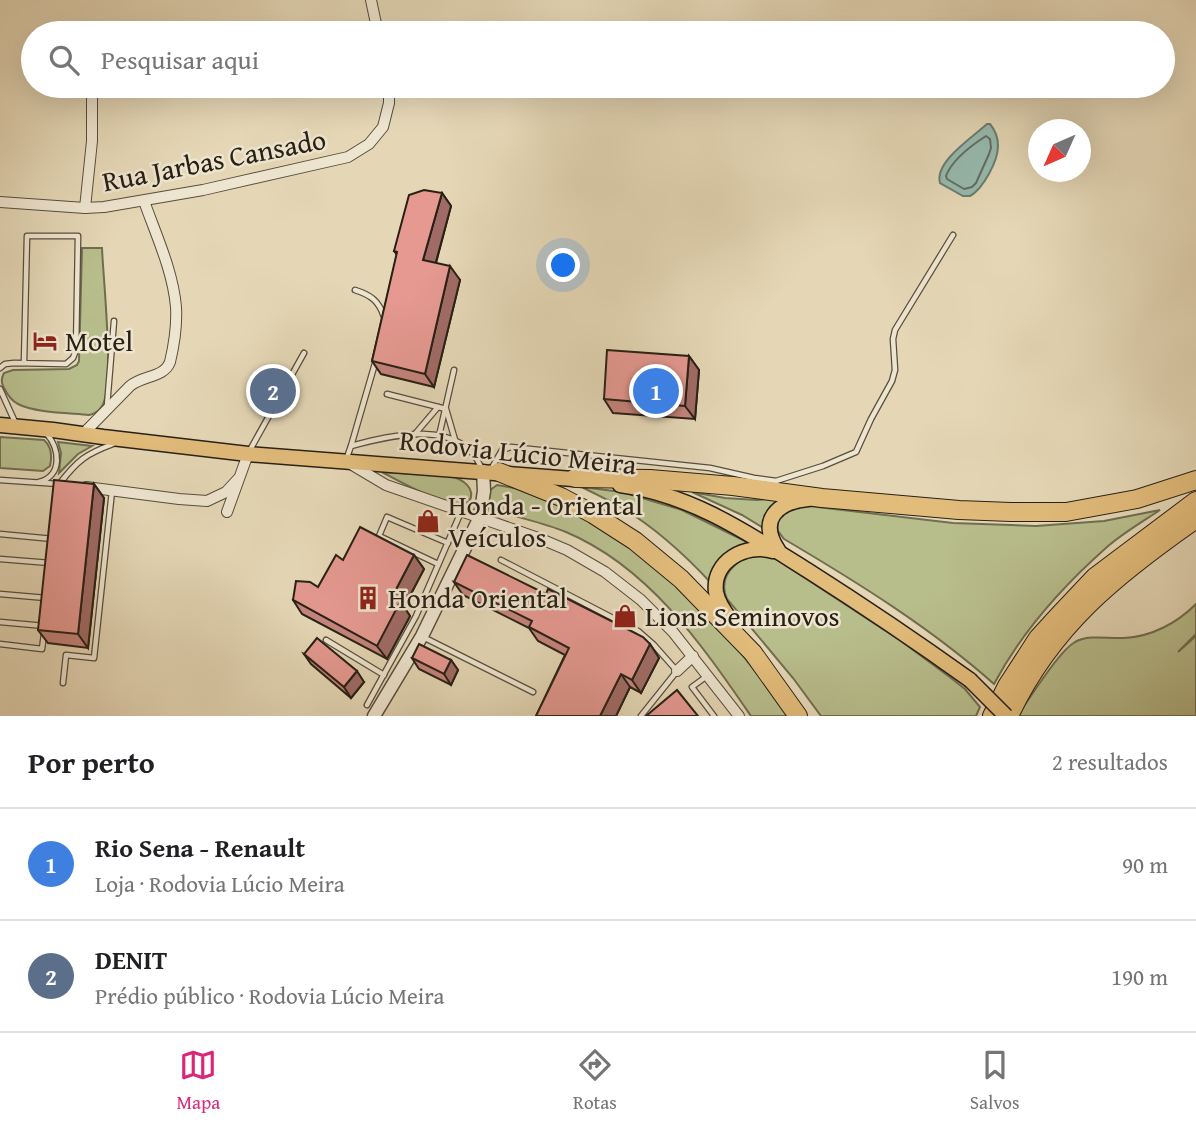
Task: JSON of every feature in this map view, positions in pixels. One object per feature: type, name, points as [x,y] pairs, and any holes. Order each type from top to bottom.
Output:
[{"type":"highway","points":[[491,472],[562,497],[635,541],[681,579],[752,653],[798,716]]},
{"type":"highway","points":[[575,478],[776,486],[822,498],[1012,512],[1066,512],[1137,499],[1196,480]]},
{"type":"highway","points":[[992,716],[1007,686],[1038,638],[1059,615],[1095,578],[1196,501]]},
{"type":"highway","points":[[1008,716],[1049,648],[1075,617],[1105,588],[1196,519]]},
{"type":"main road","name":"Rodovia Lúcio Meira","points":[[0,425],[248,454],[575,478],[643,489],[690,504],[738,527],[916,641],[970,680],[1008,716]]},
{"type":"main road","points":[[781,554],[769,532],[774,514],[791,502],[822,498]]},
{"type":"main road","points":[[752,653],[717,598],[716,581],[724,565],[742,552],[760,548],[781,554]]},
{"type":"street","points":[[371,0],[375,21]]},
{"type":"street","points":[[85,208],[92,141],[92,98]]},
{"type":"street","name":"Rua Jarbas Cansado","points":[[0,202],[85,208],[144,201],[348,157],[369,144],[383,127],[389,98]]},
{"type":"street","points":[[83,434],[135,382],[166,370],[171,355],[176,310],[174,293],[144,201]]},
{"type":"street","points":[[227,512],[248,454]]},
{"type":"street","points":[[346,461],[386,485],[554,545],[605,572],[655,614],[693,656],[739,716]]},
{"type":"street","points":[[371,710],[422,636],[480,517],[491,472]]},
{"type":"street","points":[[59,489],[112,490],[207,501],[226,492],[238,479]]},
{"type":"street","points":[[677,671],[693,656]]},
{"type":"lane","points":[[351,446],[415,434],[439,436],[455,440],[491,472],[502,450],[511,447],[710,468],[776,486],[856,453],[892,381],[895,370],[892,339],[895,330],[953,235]]},
{"type":"lane","points":[[0,368],[8,364],[24,363],[66,364],[76,354],[78,236],[27,236],[24,363]]},
{"type":"lane","points":[[355,290],[368,294],[376,301],[382,309],[385,325]]},
{"type":"lane","points":[[107,410],[114,321]]},
{"type":"lane","points":[[248,454],[304,353]]},
{"type":"lane","points":[[346,461],[377,357]]},
{"type":"lane","points":[[439,436],[454,370]]},
{"type":"lane","points":[[0,389],[17,426]]},
{"type":"lane","points":[[387,394],[446,409]]},
{"type":"lane","points":[[415,434],[438,407]]},
{"type":"lane","points":[[446,409],[455,440]]},
{"type":"lane","points":[[0,480],[38,482],[45,481],[51,475],[57,461],[54,444],[40,429]]},
{"type":"lane","points":[[38,482],[59,489],[73,466],[87,454],[125,439]]},
{"type":"lane","points":[[63,683],[66,655],[94,658],[112,490]]},
{"type":"lane","points":[[371,710],[384,675],[416,616],[462,511]]},
{"type":"lane","points":[[438,564],[379,536],[387,517],[447,543]]},
{"type":"lane","points":[[50,575],[55,528]]},
{"type":"lane","points":[[0,534],[53,539]]},
{"type":"lane","points":[[0,559],[51,563]]},
{"type":"lane","points":[[501,560],[647,637],[677,671],[641,716]]},
{"type":"lane","points":[[46,607],[48,586]]},
{"type":"lane","points":[[0,594],[47,598]]},
{"type":"lane","points":[[0,644],[42,649],[46,617]]},
{"type":"lane","points":[[0,621],[44,626]]},
{"type":"lane","points":[[422,636],[533,692]]},
{"type":"lane","points":[[327,640],[384,675]]},
{"type":"lane","points":[[708,676],[692,687],[714,716]]},
{"type":"green space","points":[[82,248],[102,248],[108,355],[106,395],[102,406],[89,415],[25,407],[7,393],[2,382],[4,373],[13,370],[69,369],[79,361]]},
{"type":"green space","points":[[0,437],[44,440],[51,452],[50,466],[43,471],[0,468]]},
{"type":"green space","points":[[58,442],[92,446],[78,454],[59,473],[61,453]]},
{"type":"green space","points":[[382,472],[450,476],[470,488],[471,497],[469,502],[460,503],[438,499]]},
{"type":"green space","points":[[497,485],[547,497],[644,553],[730,639],[790,716],[751,716],[693,636],[648,587],[596,547],[566,532],[489,508],[489,491]]},
{"type":"green space","points":[[582,487],[622,492],[682,510],[751,544],[734,549],[725,557],[712,584],[681,552],[647,524]]},
{"type":"green space","points":[[692,492],[757,500],[793,497],[765,529]]},
{"type":"green space","points":[[800,505],[953,523],[1036,526],[1104,521],[1160,510],[1113,542],[1059,594],[1017,646],[994,684],[970,663],[893,607],[784,539],[778,531],[778,520],[783,514]]},
{"type":"green space","points":[[748,556],[770,556],[776,559],[901,641],[965,689],[980,707],[976,716],[821,716],[727,599],[725,579],[737,564]]},
{"type":"green space","points":[[1196,604],[1196,634],[1178,652],[1196,636],[1196,716],[1018,714],[1053,664],[1075,642],[1093,637],[1124,638],[1154,632],[1181,617]]},
{"type":"water","points":[[987,124],[992,126],[997,137],[995,159],[980,187],[970,196],[963,196],[940,183],[940,175],[949,159]]},
{"type":"building","points":[[424,190],[442,193],[423,260],[450,266],[425,374],[372,361],[397,252],[394,251],[409,195]]},
{"type":"building","points":[[607,350],[689,356],[685,406],[604,399]]},
{"type":"building","points":[[54,480],[94,484],[78,634],[38,630]]},
{"type":"building","name":"Honda Oriental","points":[[360,527],[414,555],[392,597],[400,602],[377,646],[293,600],[296,581],[310,582],[318,587],[336,555],[343,560]]},
{"type":"building","points":[[467,555],[546,594],[548,589],[643,637],[650,644],[632,680],[621,674],[600,716],[536,716],[569,648],[529,627],[532,621],[454,582]]},
{"type":"building","points":[[317,638],[357,671],[344,687],[304,654]]},
{"type":"building","points":[[419,644],[451,660],[444,674],[412,658]]},
{"type":"building","points":[[677,690],[698,716],[646,716]]},
{"type":"place","name":"Motel","points":[[45,341]]},
{"type":"place","name":"DENIT","points":[[273,391]]},
{"type":"place","name":"Rio Sena - Renault","points":[[656,391]]},
{"type":"place","name":"Honda - Oriental Veículos","points":[[428,521]]},
{"type":"place","name":"Honda Oriental","points":[[368,598]]},
{"type":"place","name":"Lions Seminovos","points":[[625,616]]}]
